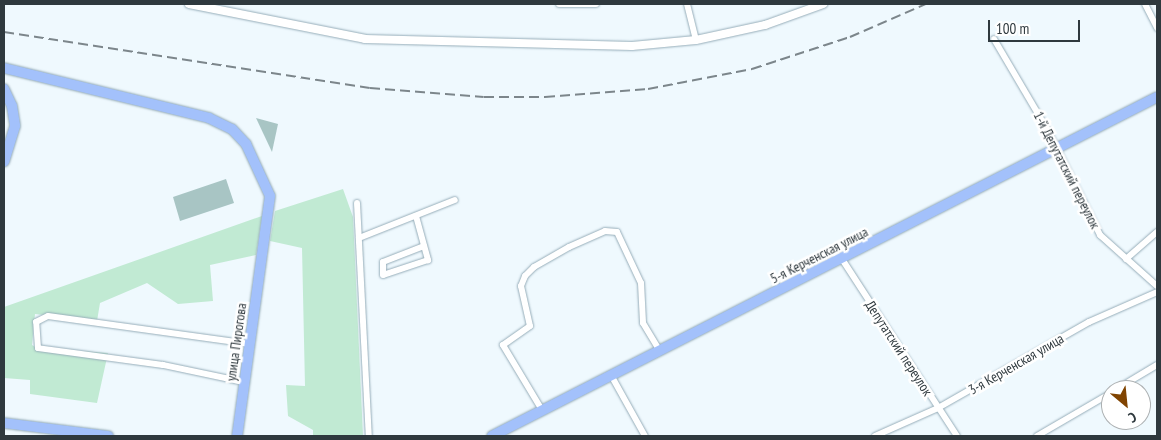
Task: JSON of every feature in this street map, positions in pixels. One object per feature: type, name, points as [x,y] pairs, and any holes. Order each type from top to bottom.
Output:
[{"type":"main road","name":"улица Пирогова","points":[[4,68],[221,122],[246,144],[268,186],[269,210],[237,436]]},
{"type":"main road","points":[[4,89],[12,106],[15,126],[4,161]]},
{"type":"main road","name":"5-я Керченская улица","points":[[492,436],[1157,97]]},
{"type":"main road","points":[[4,423],[108,436]]},
{"type":"street","points":[[188,4],[366,39],[632,46],[696,40],[765,25],[823,4]]},
{"type":"street","points":[[558,4],[596,4]]},
{"type":"street","points":[[687,4],[696,40]]},
{"type":"street","points":[[1145,4],[1157,28]]},
{"type":"street","name":"1-й Депутатский переулок","points":[[994,39],[1057,148],[1100,235],[1157,286]]},
{"type":"street","points":[[359,238],[455,200]]},
{"type":"street","points":[[358,203],[369,436]]},
{"type":"street","points":[[416,216],[428,260],[383,276],[383,262],[424,246]]},
{"type":"street","points":[[542,410],[503,345],[530,326],[521,286],[525,276],[534,267],[569,247],[605,231],[617,232],[639,278],[643,323],[658,350]]},
{"type":"street","points":[[1126,259],[1157,232]]},
{"type":"street","name":"Депутатский переулок","points":[[842,259],[957,436]]},
{"type":"street","name":"3-я Керченская улица","points":[[875,436],[938,408],[1089,322],[1157,292]]},
{"type":"street","points":[[244,382],[163,365],[38,348],[36,322],[48,316],[250,344]]},
{"type":"street","points":[[1132,380],[1157,365]]},
{"type":"street","points":[[611,374],[645,436]]},
{"type":"street","points":[[1037,436],[1101,398]]},
{"type":"green space","points":[[343,189],[353,217],[363,436],[313,436],[313,430],[288,416],[286,385],[305,386],[302,248],[270,241],[275,211]]},
{"type":"green space","points":[[262,216],[256,255],[210,265],[213,301],[178,304],[147,283],[100,303],[97,321],[35,314],[32,345],[37,348],[108,353],[97,403],[30,394],[30,380],[4,378],[4,307]]},
{"type":"building","points":[[256,118],[278,124],[272,152]]},
{"type":"building","points":[[226,179],[234,203],[180,221],[173,197]]},
{"type":"railway","points":[[4,32],[370,88],[484,97],[545,97],[648,89],[752,69],[850,37],[926,4]]}]
